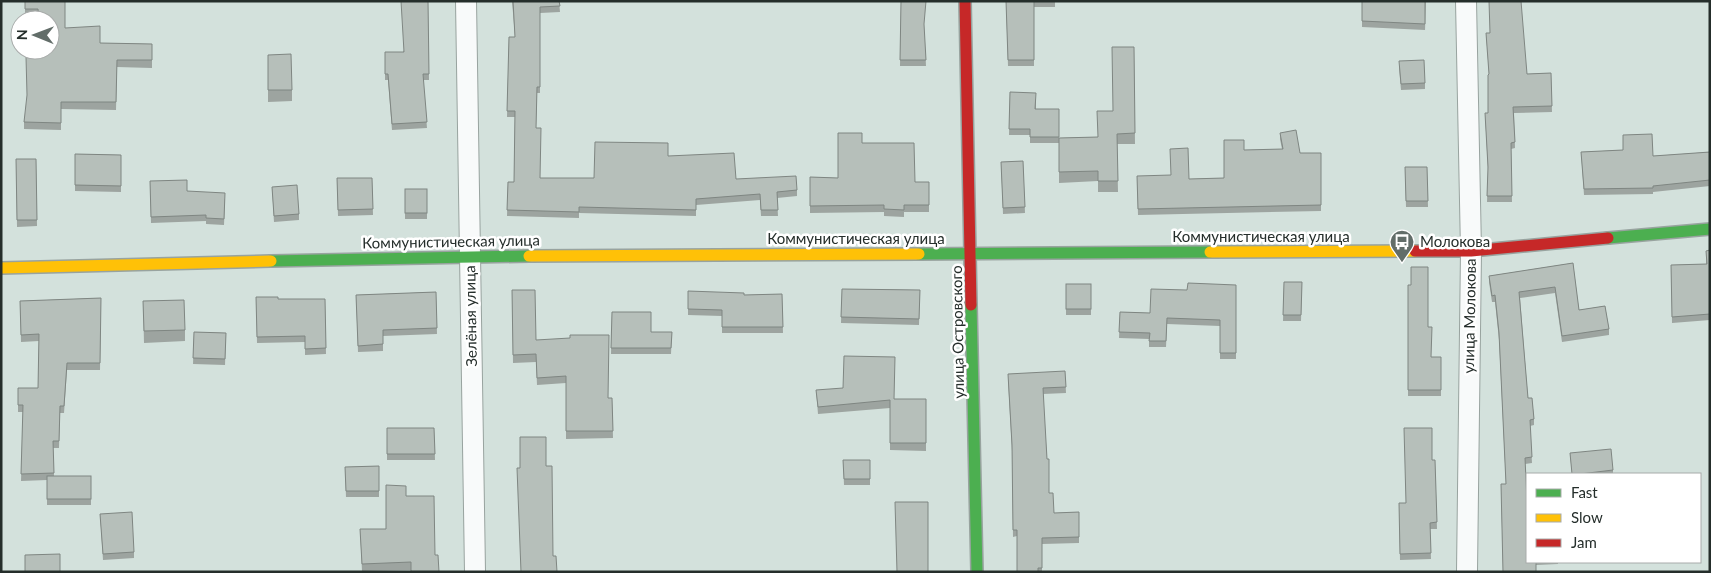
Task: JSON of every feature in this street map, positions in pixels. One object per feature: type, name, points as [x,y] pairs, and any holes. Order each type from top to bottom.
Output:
[{"type":"street","name":"Зелёная улица","points":[[466,1],[474,572]]},
{"type":"street","name":"улица Островского","points":[[965,1],[972,254],[977,572]]},
{"type":"street","name":"улица Молокова","points":[[1466,1],[1471,251],[1467,572]]},
{"type":"street","name":"Коммунистическая улица","points":[[1,268],[470,256],[1471,251],[1710,229]]},
{"type":"building","points":[[25,1],[65,1],[65,28],[100,26],[100,43],[152,44],[152,60],[117,60],[116,102],[61,102],[61,123],[24,122],[27,95],[26,60],[60,60],[60,10],[25,9]]},
{"type":"building","points":[[401,1],[428,1],[429,74],[423,74],[427,122],[392,124],[388,74],[385,74],[385,52],[404,52]]},
{"type":"building","points":[[513,1],[559,1],[560,6],[540,7],[540,87],[537,87],[536,128],[541,128],[540,178],[594,178],[595,142],[668,143],[668,156],[734,153],[736,179],[796,176],[797,190],[777,192],[778,210],[761,210],[760,194],[696,199],[696,210],[579,207],[579,212],[507,210],[508,182],[514,182],[515,111],[507,111],[509,37],[515,37]]},
{"type":"building","points":[[901,1],[926,1],[924,24],[926,60],[900,60]]},
{"type":"building","points":[[1006,1],[1034,1],[1034,60],[1008,60]]},
{"type":"building","points":[[1362,1],[1425,1],[1425,24],[1362,21]]},
{"type":"building","points":[[1489,1],[1521,1],[1527,74],[1551,73],[1552,106],[1513,107],[1515,142],[1511,143],[1512,196],[1487,196],[1488,167],[1485,113],[1488,113],[1489,74],[1486,33],[1490,33]]},
{"type":"building","points":[[1112,47],[1134,47],[1135,133],[1117,134],[1118,181],[1098,181],[1098,171],[1059,172],[1059,138],[1098,137],[1097,111],[1113,111]]},
{"type":"building","points":[[291,54],[292,90],[268,90],[268,55]]},
{"type":"building","points":[[1424,60],[1425,83],[1401,84],[1399,61]]},
{"type":"building","points":[[1010,92],[1036,93],[1035,109],[1059,109],[1059,137],[1030,137],[1030,129],[1009,129]]},
{"type":"building","points":[[1296,130],[1300,153],[1321,153],[1321,205],[1138,209],[1137,176],[1171,175],[1170,149],[1188,148],[1189,179],[1224,178],[1224,140],[1244,140],[1244,150],[1283,149],[1280,133]]},
{"type":"building","points":[[838,133],[862,133],[862,143],[914,143],[915,182],[929,182],[929,205],[904,205],[904,210],[884,209],[884,205],[810,206],[810,177],[838,178]]},
{"type":"building","points":[[1652,134],[1653,156],[1710,152],[1710,180],[1653,186],[1653,188],[1584,189],[1581,152],[1623,150],[1623,135]]},
{"type":"building","points":[[75,154],[121,155],[121,186],[75,185]]},
{"type":"building","points":[[16,159],[36,159],[37,220],[17,220]]},
{"type":"building","points":[[1023,161],[1025,207],[1003,208],[1001,162]]},
{"type":"building","points":[[1405,167],[1427,167],[1428,201],[1406,201]]},
{"type":"building","points":[[337,178],[372,178],[373,209],[338,210]]},
{"type":"building","points":[[187,180],[187,191],[225,193],[224,219],[206,218],[206,215],[151,217],[150,181]]},
{"type":"building","points":[[297,185],[299,214],[274,216],[272,187]]},
{"type":"building","points":[[405,189],[427,189],[427,213],[405,213]]},
{"type":"building","points":[[1710,250],[1710,314],[1672,317],[1671,265],[1707,264],[1706,251]]},
{"type":"building","points":[[1573,263],[1579,310],[1605,306],[1609,329],[1562,336],[1555,287],[1519,292],[1528,398],[1532,398],[1534,419],[1530,420],[1532,457],[1525,458],[1526,563],[1536,563],[1536,572],[1503,572],[1501,484],[1506,484],[1499,333],[1495,295],[1492,296],[1489,276]]},
{"type":"building","points":[[1411,267],[1428,267],[1428,327],[1432,327],[1431,357],[1441,357],[1441,390],[1408,390],[1408,285],[1411,285]]},
{"type":"building","points":[[1284,282],[1302,282],[1301,315],[1283,315]]},
{"type":"building","points":[[1188,283],[1236,285],[1236,353],[1220,353],[1220,320],[1167,318],[1166,341],[1149,341],[1150,333],[1119,332],[1120,312],[1150,313],[1151,289],[1187,290]]},
{"type":"building","points":[[1066,284],[1091,284],[1091,309],[1066,309]]},
{"type":"building","points":[[842,289],[920,290],[919,319],[841,317]]},
{"type":"building","points":[[512,290],[535,290],[536,340],[570,338],[570,335],[609,335],[608,398],[612,398],[613,431],[566,431],[566,376],[537,378],[536,354],[513,355]]},
{"type":"building","points":[[688,291],[744,293],[744,295],[782,294],[783,327],[722,327],[722,310],[688,309]]},
{"type":"building","points":[[436,292],[437,328],[383,330],[383,344],[358,346],[356,295]]},
{"type":"building","points":[[256,297],[325,299],[326,348],[305,349],[305,336],[257,337]]},
{"type":"building","points":[[101,298],[100,363],[67,363],[64,406],[60,406],[59,441],[53,441],[54,473],[21,474],[23,405],[18,405],[18,388],[38,388],[39,334],[21,335],[20,301]]},
{"type":"building","points":[[184,300],[185,330],[144,331],[143,301]]},
{"type":"building","points":[[612,312],[651,312],[651,332],[672,332],[671,348],[611,348]]},
{"type":"building","points":[[194,332],[226,333],[225,359],[193,358]]},
{"type":"building","points":[[844,356],[895,357],[894,399],[926,399],[926,443],[890,443],[890,400],[818,407],[816,390],[843,388]]},
{"type":"building","points":[[1065,371],[1066,387],[1043,388],[1047,459],[1049,459],[1049,493],[1053,493],[1054,513],[1079,512],[1079,537],[1042,538],[1042,568],[1038,568],[1038,572],[1017,572],[1017,530],[1013,530],[1012,445],[1008,374]]},
{"type":"building","points":[[387,428],[434,428],[435,454],[387,454]]},
{"type":"building","points":[[1404,428],[1432,428],[1432,460],[1435,460],[1437,522],[1430,523],[1431,553],[1400,554],[1399,503],[1406,503]]},
{"type":"building","points":[[520,437],[546,437],[546,466],[552,466],[553,556],[556,556],[557,572],[521,572],[517,468],[520,468]]},
{"type":"building","points":[[1611,449],[1613,470],[1572,473],[1570,453]]},
{"type":"building","points":[[843,460],[870,460],[870,479],[844,479]]},
{"type":"building","points":[[379,466],[379,491],[346,491],[345,467]]},
{"type":"building","points":[[47,476],[91,476],[91,499],[47,499]]},
{"type":"building","points":[[386,485],[406,486],[406,496],[434,496],[435,555],[438,555],[439,572],[411,572],[411,562],[362,564],[360,529],[386,529]]},
{"type":"building","points":[[895,502],[928,502],[928,572],[897,572]]},
{"type":"building","points":[[132,512],[134,552],[103,554],[100,514]]},
{"type":"building","points":[[60,554],[60,572],[25,572],[25,555]]},
{"type":"traffic: fast","points":[[1608,238],[1710,229]]},
{"type":"traffic: fast","points":[[919,254],[1210,252]]},
{"type":"traffic: fast","points":[[271,261],[529,256]]},
{"type":"traffic: fast","points":[[971,305],[977,572]]},
{"type":"traffic: slow","points":[[1210,252],[1415,251]]},
{"type":"traffic: slow","points":[[529,256],[919,254]]},
{"type":"traffic: slow","points":[[1,268],[271,261]]},
{"type":"traffic: jam","points":[[965,1],[971,305]]},
{"type":"traffic: jam","points":[[1415,251],[1471,251],[1608,238]]},
{"type":"place","name":"Молокова","points":[[1402,263]]}]
